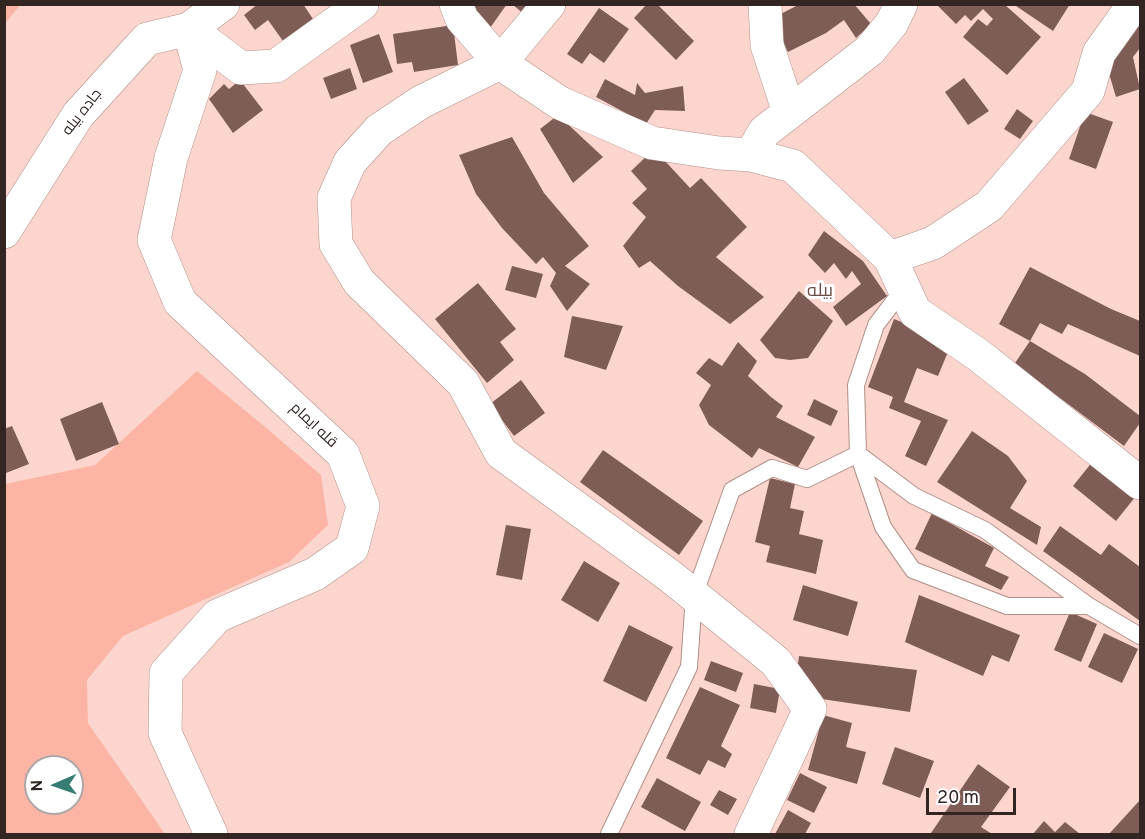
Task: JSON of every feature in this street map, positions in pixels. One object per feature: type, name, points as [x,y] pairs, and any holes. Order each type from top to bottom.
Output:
[{"type":"street","points":[[223,4],[189,29],[242,68],[276,66],[362,4]]},
{"type":"street","points":[[456,4],[462,19],[500,63],[560,103],[652,143],[719,153],[751,154],[794,166],[890,258],[915,312],[977,354],[1140,483]]},
{"type":"street","points":[[549,4],[500,63],[421,102],[380,130],[350,162],[334,198],[336,244],[359,282],[463,383],[501,453],[670,576],[776,662],[810,709],[751,834]]},
{"type":"street","points":[[765,4],[767,45],[789,112]]},
{"type":"street","points":[[751,154],[764,132],[870,50],[892,23],[901,4]]},
{"type":"street","points":[[890,258],[933,243],[989,206],[1088,91],[1099,52],[1134,4]]},
{"type":"street","name":"جاده بیله","points":[[4,232],[78,115],[147,39],[189,29]]},
{"type":"street","name":"قله ایمام","points":[[189,29],[200,70],[171,158],[154,240],[180,302],[343,454],[363,506],[352,548],[315,574],[217,616],[166,673],[165,733],[211,834]]},
{"type":"lane","points":[[904,288],[876,325],[856,385],[858,454],[883,527],[913,570],[1007,606],[1089,606]]},
{"type":"lane","points":[[609,834],[689,667],[694,596],[732,490],[772,468],[807,479],[858,454]]},
{"type":"lane","points":[[858,454],[914,496],[985,530],[1089,606],[1140,636]]},
{"type":"shaded area","points":[[4,5],[20,5],[5,24]]},
{"type":"shaded area","points":[[197,371],[321,475],[328,525],[289,562],[123,636],[87,680],[88,723],[165,834],[5,834],[5,484],[95,465]]},
{"type":"building","points":[[258,4],[303,4],[313,19],[283,41],[268,20],[255,30],[244,15]]},
{"type":"building","points":[[468,4],[507,4],[490,28]]},
{"type":"building","points":[[512,4],[534,4],[526,16]]},
{"type":"building","points":[[647,4],[657,4],[694,41],[676,60],[634,18]]},
{"type":"building","points":[[800,4],[854,4],[871,24],[856,38],[844,20],[826,33],[788,52],[771,19]]},
{"type":"building","points":[[936,4],[1004,4],[1041,37],[1007,75],[963,37],[978,19],[987,26],[993,19],[983,9],[971,21],[965,15],[956,24]]},
{"type":"building","points":[[1017,4],[1070,4],[1053,31],[1016,6]]},
{"type":"building","points":[[599,8],[629,29],[604,63],[590,53],[582,64],[567,54]]},
{"type":"building","points":[[1140,14],[1140,48],[1133,57],[1140,89],[1116,97],[1105,60],[1124,47]]},
{"type":"building","points":[[453,25],[458,65],[414,72],[412,62],[397,64],[393,34]]},
{"type":"building","points":[[379,34],[393,72],[363,83],[350,45]]},
{"type":"building","points":[[350,68],[357,89],[331,99],[323,78]]},
{"type":"building","points":[[964,78],[989,111],[968,125],[945,92]]},
{"type":"building","points":[[605,79],[635,95],[637,83],[645,93],[683,86],[685,111],[655,110],[646,124],[596,97]]},
{"type":"building","points":[[240,80],[263,110],[233,133],[209,99],[224,84],[229,89]]},
{"type":"building","points":[[1017,109],[1033,121],[1020,139],[1004,129]]},
{"type":"building","points":[[1085,112],[1113,122],[1096,169],[1069,159]]},
{"type":"building","points":[[558,115],[603,157],[573,183],[540,129]]},
{"type":"building","points":[[512,137],[544,193],[589,246],[565,266],[590,284],[567,311],[550,286],[556,273],[543,257],[536,264],[502,228],[476,194],[459,155]]},
{"type":"building","points":[[654,149],[690,188],[701,178],[747,227],[716,257],[764,297],[730,324],[678,286],[650,261],[639,268],[623,246],[646,217],[632,203],[647,189],[631,171]]},
{"type":"building","points":[[824,231],[863,261],[887,296],[846,326],[833,307],[861,284],[852,271],[846,279],[834,263],[825,273],[808,255]]},
{"type":"building","points":[[512,266],[543,274],[536,298],[505,290]]},
{"type":"building","points":[[1030,267],[1111,309],[1140,321],[1140,356],[1068,324],[1062,334],[1040,323],[1030,341],[999,324]]},
{"type":"building","points":[[478,283],[516,329],[500,342],[514,360],[487,383],[435,319]]},
{"type":"building","points":[[799,291],[833,321],[808,358],[790,360],[775,358],[760,340]]},
{"type":"building","points":[[572,316],[623,326],[606,370],[564,357]]},
{"type":"building","points":[[894,319],[952,342],[938,376],[917,368],[904,402],[948,420],[926,466],[905,456],[921,421],[889,408],[893,397],[868,387]]},
{"type":"building","points":[[1030,341],[1085,374],[1140,416],[1140,423],[1124,446],[1013,366]]},
{"type":"building","points":[[738,342],[757,361],[748,376],[783,406],[776,417],[815,437],[798,467],[759,448],[752,458],[709,425],[699,405],[711,385],[696,373],[709,358],[722,366]]},
{"type":"building","points":[[521,380],[545,413],[514,436],[490,404]]},
{"type":"building","points":[[814,399],[838,411],[831,426],[807,415]]},
{"type":"building","points":[[102,402],[119,444],[76,461],[60,419]]},
{"type":"building","points":[[12,426],[29,464],[6,473],[4,429]]},
{"type":"building","points":[[972,431],[1008,456],[1027,481],[1010,508],[1041,527],[1037,545],[937,482]]},
{"type":"building","points":[[603,450],[703,521],[679,555],[580,482]]},
{"type":"building","points":[[1097,456],[1140,491],[1116,521],[1073,486]]},
{"type":"building","points":[[770,478],[795,484],[790,508],[804,511],[799,534],[823,540],[816,574],[766,562],[770,546],[755,542]]},
{"type":"building","points":[[932,513],[994,548],[985,566],[1009,577],[1001,590],[915,549]]},
{"type":"building","points":[[506,525],[531,529],[522,580],[496,575]]},
{"type":"building","points":[[1060,526],[1101,555],[1109,544],[1140,567],[1140,621],[1043,551]]},
{"type":"building","points":[[584,561],[620,583],[598,622],[561,600]]},
{"type":"building","points":[[803,585],[858,602],[848,636],[793,620]]},
{"type":"building","points":[[919,595],[1020,635],[1009,662],[992,655],[983,676],[905,642]]},
{"type":"building","points":[[1070,612],[1097,624],[1081,662],[1054,650]]},
{"type":"building","points":[[629,625],[673,647],[646,702],[603,681]]},
{"type":"building","points":[[1104,633],[1138,649],[1122,683],[1088,667]]},
{"type":"building","points":[[799,656],[917,670],[910,712],[808,697],[796,680]]},
{"type":"building","points":[[711,661],[743,673],[736,692],[704,680]]},
{"type":"building","points":[[754,684],[780,689],[776,713],[750,708]]},
{"type":"building","points":[[700,687],[740,705],[721,746],[732,754],[725,768],[708,760],[700,775],[666,758]]},
{"type":"building","points":[[823,715],[852,723],[846,747],[866,752],[857,784],[808,770]]},
{"type":"building","points":[[895,747],[934,761],[920,798],[882,784]]},
{"type":"building","points":[[978,764],[1010,787],[981,827],[992,834],[931,833]]},
{"type":"building","points":[[800,773],[827,787],[814,813],[787,800]]},
{"type":"building","points":[[657,778],[701,802],[685,831],[641,807]]},
{"type":"building","points":[[719,790],[737,799],[728,815],[710,805]]},
{"type":"building","points":[[1140,800],[1140,834],[1109,834]]},
{"type":"building","points":[[788,810],[811,823],[805,834],[775,834]]},
{"type":"building","points":[[1044,821],[1055,832],[1065,822],[1080,834],[1033,834]]},
{"type":"district","name":"بیله","points":[[820,292]]}]
